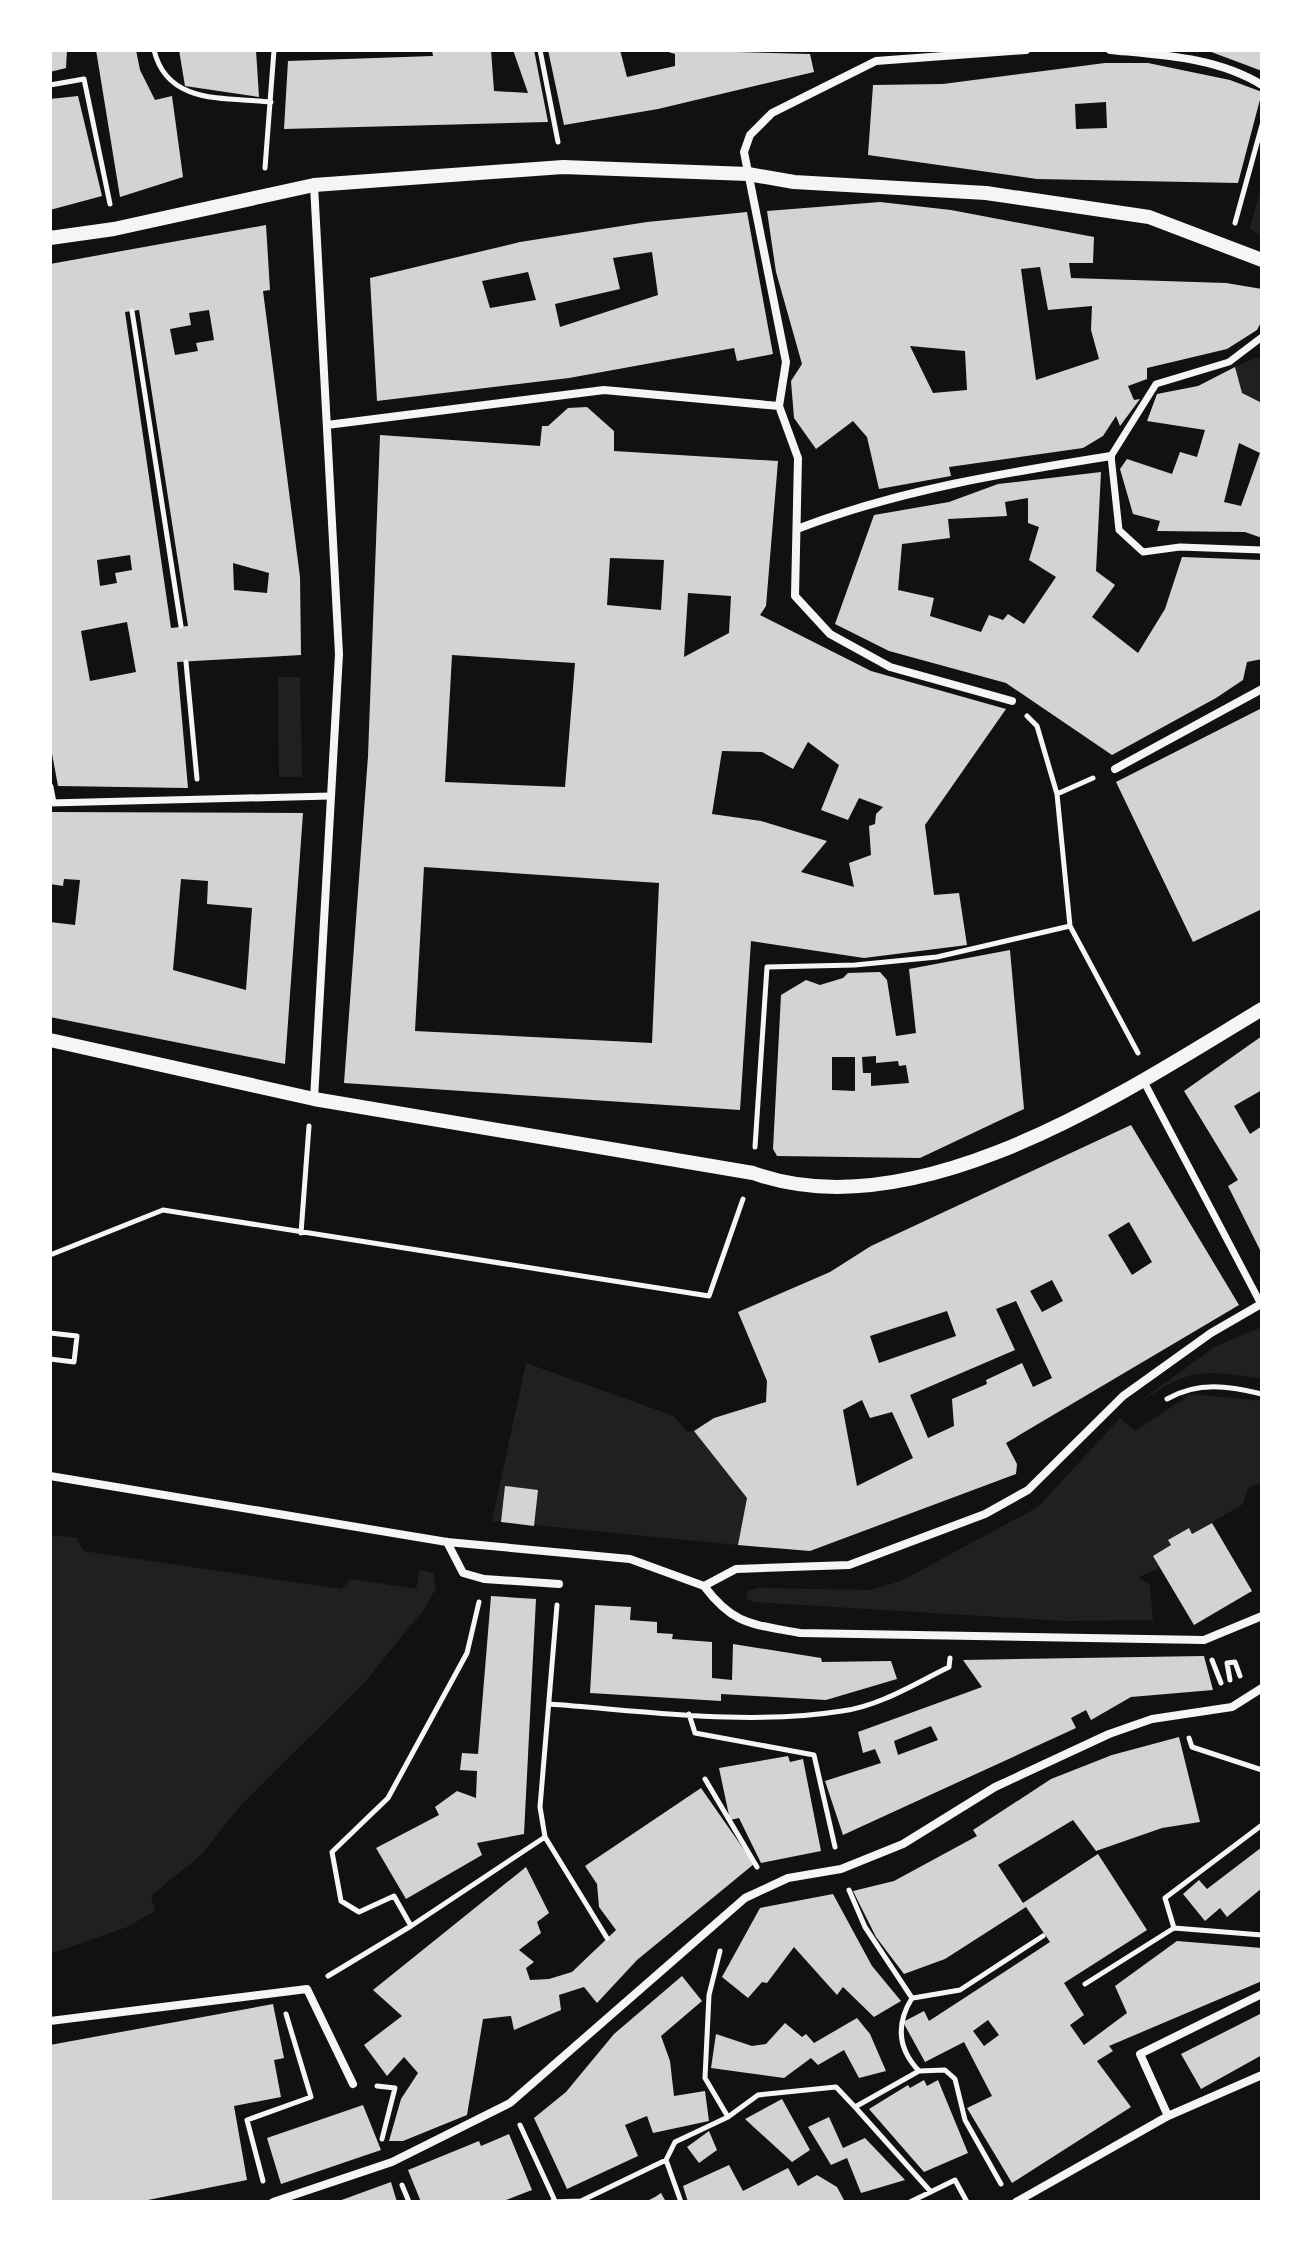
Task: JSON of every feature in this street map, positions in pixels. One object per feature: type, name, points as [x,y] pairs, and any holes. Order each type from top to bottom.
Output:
[{"type":"street","points":[[1012,701],[890,667],[830,634],[795,596],[798,458],[779,406],[786,362],[744,152],[772,113],[876,61],[922,54],[1026,50]]},
{"type":"street","points":[[1110,50],[1187,54],[1245,74],[1262,85]]},
{"type":"street","points":[[50,238],[114,229],[314,185],[563,167],[748,174],[794,182],[986,193],[1149,217],[1262,260]]},
{"type":"street","points":[[314,185],[339,654],[314,1099]]},
{"type":"street","points":[[1262,337],[1229,362],[1156,384],[1111,456],[1119,530],[1143,552],[1180,547],[1262,550]]},
{"type":"street","points":[[327,425],[604,390],[779,406]]},
{"type":"street","points":[[797,529],[878,502],[975,477],[1111,456]]},
{"type":"street","points":[[1115,769],[1262,689]]},
{"type":"street","points":[[50,787],[51,803],[330,796]]},
{"type":"street","points":[[50,1040],[314,1099],[753,1173],[783,1184],[825,1187],[908,1180],[994,1156],[1143,1080],[1262,1009]]},
{"type":"street","points":[[704,1586],[736,1569],[849,1565],[985,1514],[1028,1490],[1133,1388],[1211,1333],[1261,1304],[1143,1080]]},
{"type":"street","points":[[50,1476],[447,1542],[630,1559],[704,1586],[722,1610],[743,1621],[800,1633],[1204,1640],[1262,1616]]},
{"type":"street","points":[[447,1542],[463,1573],[484,1579],[559,1584]]},
{"type":"street","points":[[273,2202],[392,2162],[510,2103],[745,1898],[767,1885],[841,1869],[903,1844],[995,1787],[1109,1734],[1152,1719],[1232,1707],[1262,1688]]},
{"type":"street","points":[[50,2021],[279,1990],[307,1989],[353,2084]]},
{"type":"street","points":[[1168,2116],[1140,2054],[1262,1994]]},
{"type":"street","points":[[1016,2202],[1168,2116],[1262,2075]]},
{"type":"path","points":[[154,50],[159,71],[185,93],[271,102]]},
{"type":"path","points":[[263,197],[274,50]]},
{"type":"path","points":[[540,50],[563,167]]},
{"type":"path","points":[[50,85],[84,79],[114,229]]},
{"type":"path","points":[[1228,247],[1262,125]]},
{"type":"path","points":[[132,311],[181,626]]},
{"type":"path","points":[[186,662],[199,799]]},
{"type":"path","points":[[1012,701],[1037,726],[1057,794],[1070,926],[1137,1051],[1143,1080]]},
{"type":"path","points":[[1057,794],[1115,769]]},
{"type":"path","points":[[50,1255],[163,1210],[709,1296],[753,1173],[767,967],[855,965],[968,952],[1070,926]]},
{"type":"path","points":[[301,1233],[314,1099]]},
{"type":"path","points":[[50,1333],[77,1336],[74,1362],[50,1359]]},
{"type":"path","points":[[1164,1401],[1186,1388],[1229,1386],[1262,1394]]},
{"type":"path","points":[[411,1926],[394,1896],[359,1912],[341,1901],[332,1852],[388,1798],[467,1653],[484,1579]]},
{"type":"path","points":[[559,1584],[540,1807],[545,1837],[607,1938]]},
{"type":"path","points":[[549,1704],[689,1714],[781,1716],[844,1711],[891,1695],[949,1667],[952,1638]]},
{"type":"path","points":[[1204,1640],[1220,1683],[1232,1680],[1227,1663],[1235,1662],[1247,1700]]},
{"type":"path","points":[[689,1714],[695,1733],[814,1755],[841,1869],[865,1927],[912,1998]]},
{"type":"path","points":[[1179,1715],[1192,1747],[1262,1770]]},
{"type":"path","points":[[705,1779],[733,1828],[737,1828],[767,1885]]},
{"type":"path","points":[[1174,1928],[1165,1898],[1262,1825]]},
{"type":"path","points":[[307,1989],[411,1926],[545,1837]]},
{"type":"path","points":[[1085,1984],[1174,1928],[1262,1935]]},
{"type":"path","points":[[708,1933],[721,1952],[709,1995],[705,2078],[728,2117]]},
{"type":"path","points":[[912,1998],[960,1990],[1043,1936]]},
{"type":"path","points":[[265,2188],[247,2120],[311,2097],[279,1990]]},
{"type":"path","points":[[912,1998],[900,2025],[900,2040],[919,2071]]},
{"type":"path","points":[[855,2107],[919,2071],[945,2070],[955,2079],[965,2120],[1004,2190]]},
{"type":"path","points":[[510,2103],[553,2201],[581,2201],[666,2160],[675,2142],[728,2117],[758,2095],[836,2087],[931,2192]]},
{"type":"path","points":[[382,2141],[395,2088]]},
{"type":"path","points":[[666,2160],[681,2202]]},
{"type":"path","points":[[910,2202],[955,2180],[967,2202]]},
{"type":"shaded area","points":[[1262,185],[1262,238],[1250,228]]},
{"type":"shaded area","points":[[1256,357],[1262,361],[1262,403],[1242,393],[1235,367]]},
{"type":"shaded area","points":[[278,677],[300,677],[302,777],[279,777]]},
{"type":"shaded area","points":[[1262,1327],[1262,1379],[1207,1373],[1194,1375],[1168,1385],[1133,1406],[1216,1346]]},
{"type":"shaded area","points":[[526,1363],[674,1416],[687,1432],[694,1431],[747,1498],[738,1545],[492,1521]]},
{"type":"shaded area","points":[[1191,1394],[1262,1401],[1262,1482],[1248,1488],[1243,1504],[1192,1534],[1188,1528],[1169,1540],[1171,1545],[1154,1556],[1159,1568],[1139,1577],[1150,1585],[1153,1620],[1065,1621],[753,1602],[746,1598],[747,1591],[757,1588],[870,1590],[901,1581],[1038,1507],[1120,1418],[1135,1431]]},
{"type":"shaded area","points":[[50,1535],[77,1538],[83,1551],[341,1589],[352,1579],[416,1589],[420,1570],[433,1573],[436,1588],[425,1608],[365,1682],[240,1806],[202,1854],[151,1896],[155,1911],[127,1927],[50,1954]]},
{"type":"building","points":[[50,50],[67,50],[66,68],[50,72]]},
{"type":"building","points":[[96,50],[136,50],[140,70],[155,100],[172,96],[183,177],[120,197]]},
{"type":"building","points":[[179,50],[256,50],[259,97],[185,86]]},
{"type":"building","points":[[432,50],[491,50],[494,91],[528,93],[513,50],[534,50],[548,122],[284,129],[288,61],[433,56]]},
{"type":"building","points":[[548,50],[620,50],[627,77],[675,66],[675,54],[662,50],[810,54],[814,72],[658,109],[564,125]]},
{"type":"building","points":[[1206,50],[1262,50],[1262,71]]},
{"type":"building","points":[[1105,63],[1148,63],[1230,80],[1262,92],[1238,183],[1037,179],[868,155],[873,85],[943,84]],"holes":[[[1106,102],[1107,128],[1076,129],[1075,104]]]},
{"type":"building","points":[[78,96],[102,196],[50,210],[50,99]]},
{"type":"building","points":[[880,202],[951,210],[1094,237],[1093,263],[1069,263],[1071,278],[1226,283],[1262,289],[1262,320],[1257,330],[1227,349],[1147,368],[1147,379],[1128,386],[1134,400],[1140,399],[1120,426],[1116,416],[1103,436],[1083,448],[949,467],[951,476],[879,489],[867,437],[853,421],[816,449],[794,418],[791,381],[802,364],[776,272],[767,211]],"holes":[[[1040,267],[1048,310],[1092,306],[1091,330],[1099,359],[1036,380],[1021,269]],[[910,346],[965,351],[967,390],[933,393]]]},
{"type":"building","points":[[747,212],[773,354],[737,361],[734,348],[569,378],[377,401],[370,278],[520,242],[647,222]],"holes":[[[652,252],[658,295],[560,327],[555,304],[620,289],[613,258]],[[528,272],[536,300],[490,308],[482,281]]]},
{"type":"building","points":[[266,225],[270,290],[263,291],[300,577],[301,655],[177,662],[188,788],[58,786],[50,743],[50,264]],"holes":[[[139,310],[188,626],[171,628],[125,312]],[[209,310],[214,340],[196,343],[198,351],[175,355],[170,329],[191,325],[189,313]],[[130,555],[132,570],[115,573],[117,583],[100,586],[97,560]],[[233,563],[269,573],[267,593],[234,590]],[[127,622],[136,672],[90,681],[81,631]]]},
{"type":"building","points":[[1235,367],[1242,393],[1262,403],[1262,538],[1245,532],[1157,531],[1160,521],[1133,514],[1120,469],[1127,459],[1172,474],[1180,452],[1197,457],[1205,430],[1147,421],[1157,394],[1198,386]],"holes":[[[1239,443],[1260,453],[1241,506],[1224,502]]]},
{"type":"building","points":[[587,407],[614,431],[614,451],[778,461],[766,606],[760,615],[871,671],[1006,709],[925,825],[934,895],[959,893],[967,945],[864,958],[751,941],[740,1110],[344,1083],[368,756],[380,435],[540,446],[542,426],[548,426],[568,408]],"holes":[[[610,558],[664,560],[661,610],[607,605]],[[688,593],[731,596],[729,633],[684,657]],[[452,655],[575,663],[565,787],[445,782]],[[808,742],[839,765],[821,810],[848,820],[859,798],[883,807],[876,814],[875,824],[869,826],[871,855],[849,863],[854,887],[801,872],[827,841],[761,821],[712,814],[722,751],[762,752],[793,769]],[[424,867],[659,883],[652,1043],[415,1031]]]},
{"type":"building","points":[[1101,472],[1096,571],[1115,585],[1092,617],[1138,653],[1165,609],[1182,557],[1262,560],[1262,659],[1247,662],[1243,680],[1216,698],[1112,755],[1006,683],[889,651],[835,624],[874,515],[949,502],[998,484]],"holes":[[[1028,498],[1028,523],[1039,527],[1029,560],[1056,577],[1024,624],[1008,614],[1003,620],[989,615],[981,632],[930,616],[934,598],[898,590],[902,544],[950,538],[948,519],[1007,516],[1005,502]]]},
{"type":"building","points":[[1262,708],[1262,909],[1193,942],[1116,782]]},
{"type":"building","points":[[50,812],[303,813],[285,1064],[50,1017],[50,922],[75,925],[80,880],[64,879],[63,886],[50,884]],"holes":[[[181,879],[208,881],[207,904],[252,908],[246,990],[173,970]]]},
{"type":"building","points":[[1010,950],[1024,1109],[920,1158],[777,1156],[773,1149],[781,995],[806,980],[820,985],[843,978],[848,973],[880,972],[887,980],[896,1036],[916,1033],[909,969]],"holes":[[[876,1056],[876,1063],[898,1061],[899,1066],[906,1065],[909,1083],[871,1086],[871,1073],[863,1073],[862,1057]],[[832,1057],[855,1057],[855,1091],[832,1090]]]},
{"type":"building","points":[[1262,1036],[1262,1090],[1234,1106],[1250,1134],[1262,1126],[1262,1254],[1228,1186],[1238,1180],[1184,1091]]},
{"type":"building","points":[[1131,1125],[1239,1305],[1006,1443],[1017,1464],[1016,1474],[810,1551],[738,1545],[747,1498],[694,1431],[714,1418],[766,1402],[767,1381],[738,1312],[830,1272],[871,1246]],"holes":[[[1129,1222],[1152,1262],[1132,1275],[1108,1235]],[[1052,1280],[1063,1301],[1042,1312],[1030,1291]],[[1016,1301],[1052,1378],[1033,1387],[1022,1363],[986,1380],[987,1384],[952,1399],[954,1426],[928,1438],[910,1395],[1015,1350],[996,1309]],[[947,1311],[956,1336],[879,1363],[870,1336]],[[862,1400],[870,1418],[892,1412],[913,1458],[857,1486],[843,1410]]]},
{"type":"building","points":[[505,1486],[538,1490],[534,1526],[501,1522]]},
{"type":"building","points":[[1212,1523],[1252,1591],[1194,1625],[1153,1556],[1171,1545],[1168,1540],[1189,1528],[1192,1534]]},
{"type":"building","points":[[491,1596],[536,1599],[524,1834],[477,1843],[482,1855],[406,1899],[376,1848],[439,1815],[435,1807],[457,1791],[476,1798],[477,1771],[460,1770],[462,1753],[478,1754]]},
{"type":"building","points":[[595,1605],[631,1607],[630,1620],[657,1622],[657,1633],[673,1634],[672,1639],[712,1642],[712,1678],[732,1680],[733,1644],[821,1658],[822,1662],[891,1661],[897,1679],[826,1700],[721,1694],[721,1701],[590,1693]]},
{"type":"building","points":[[1204,1656],[1213,1690],[1131,1697],[1091,1720],[1086,1710],[1071,1718],[1076,1728],[843,1835],[825,1781],[881,1763],[875,1749],[863,1753],[858,1732],[982,1687],[963,1660]],"holes":[[[931,1726],[938,1740],[898,1755],[894,1741]]]},
{"type":"building","points":[[1179,1737],[1200,1822],[1162,1828],[1096,1851],[1073,1820],[998,1865],[1023,1903],[1098,1854],[1147,1930],[1064,1983],[1084,2015],[1070,2025],[1084,2045],[1127,2013],[1115,1986],[1177,1941],[1262,1948],[1262,1981],[1109,2046],[1113,2051],[1097,2061],[1131,2107],[1012,2183],[967,2108],[992,2096],[964,2042],[925,2062],[903,2022],[924,2011],[929,2021],[1050,1942],[1026,1907],[945,1959],[904,1974],[876,1937],[853,1891],[894,1881],[977,1836],[973,1830],[1051,1779],[1112,1755]],"holes":[[[988,2020],[999,2035],[984,2046],[973,2031]]]},
{"type":"building","points":[[788,1756],[790,1762],[803,1759],[821,1851],[761,1863],[739,1818],[730,1820],[719,1768]]},
{"type":"building","points":[[701,1788],[754,1864],[637,1960],[597,2003],[584,1987],[559,1995],[561,2010],[514,2030],[511,2016],[483,2019],[467,2115],[403,2141],[389,2141],[401,2099],[418,2073],[404,2057],[387,2076],[364,2045],[402,2016],[373,1990],[526,1867],[549,1913],[537,1922],[541,1933],[519,1950],[534,1962],[526,1968],[530,1980],[549,1979],[572,1972],[616,1930],[599,1907],[597,1884],[585,1866]]},
{"type":"building","points":[[1262,1847],[1262,1888],[1227,1917],[1220,1908],[1205,1921],[1183,1894],[1199,1880],[1207,1889]]},
{"type":"building","points":[[833,1894],[872,1966],[901,2001],[874,2017],[843,1987],[837,1995],[794,1947],[767,1983],[762,1982],[748,1998],[722,1977],[760,1908]]},
{"type":"building","points":[[682,1976],[702,2001],[661,2036],[670,2061],[674,2096],[705,2091],[709,2121],[653,2133],[647,2116],[625,2125],[638,2156],[567,2189],[534,2118],[566,2092],[614,2034]]},
{"type":"building","points":[[273,2004],[284,2058],[274,2060],[281,2097],[234,2106],[247,2180],[138,2202],[50,2202],[50,2045]]},
{"type":"building","points":[[1262,2013],[1262,2055],[1201,2089],[1181,2054]]},
{"type":"building","points":[[857,2018],[870,2034],[886,2071],[859,2078],[844,2050],[818,2065],[811,2058],[784,2078],[711,2068],[716,2034],[752,2046],[766,2044],[785,2023],[802,2037],[806,2034],[814,2043]]},
{"type":"building","points":[[924,2080],[927,2086],[938,2080],[968,2153],[924,2172],[869,2109],[908,2085],[910,2088]]},
{"type":"building","points":[[782,2099],[810,2150],[792,2162],[745,2119]]},
{"type":"building","points":[[363,2105],[381,2150],[281,2184],[267,2138]]},
{"type":"building","points":[[829,2117],[843,2148],[865,2138],[905,2180],[861,2193],[847,2158],[831,2165],[808,2127]]},
{"type":"building","points":[[709,2131],[717,2150],[699,2163],[687,2147]]},
{"type":"building","points":[[509,2134],[532,2190],[501,2202],[421,2202],[408,2170],[479,2141],[481,2146]]},
{"type":"building","points":[[729,2165],[743,2191],[788,2168],[798,2186],[817,2175],[837,2187],[845,2202],[688,2202],[683,2186]]},
{"type":"building","points":[[391,2182],[397,2202],[336,2202]]},
{"type":"building","points":[[661,2193],[666,2202],[645,2202],[655,2197]]}]
